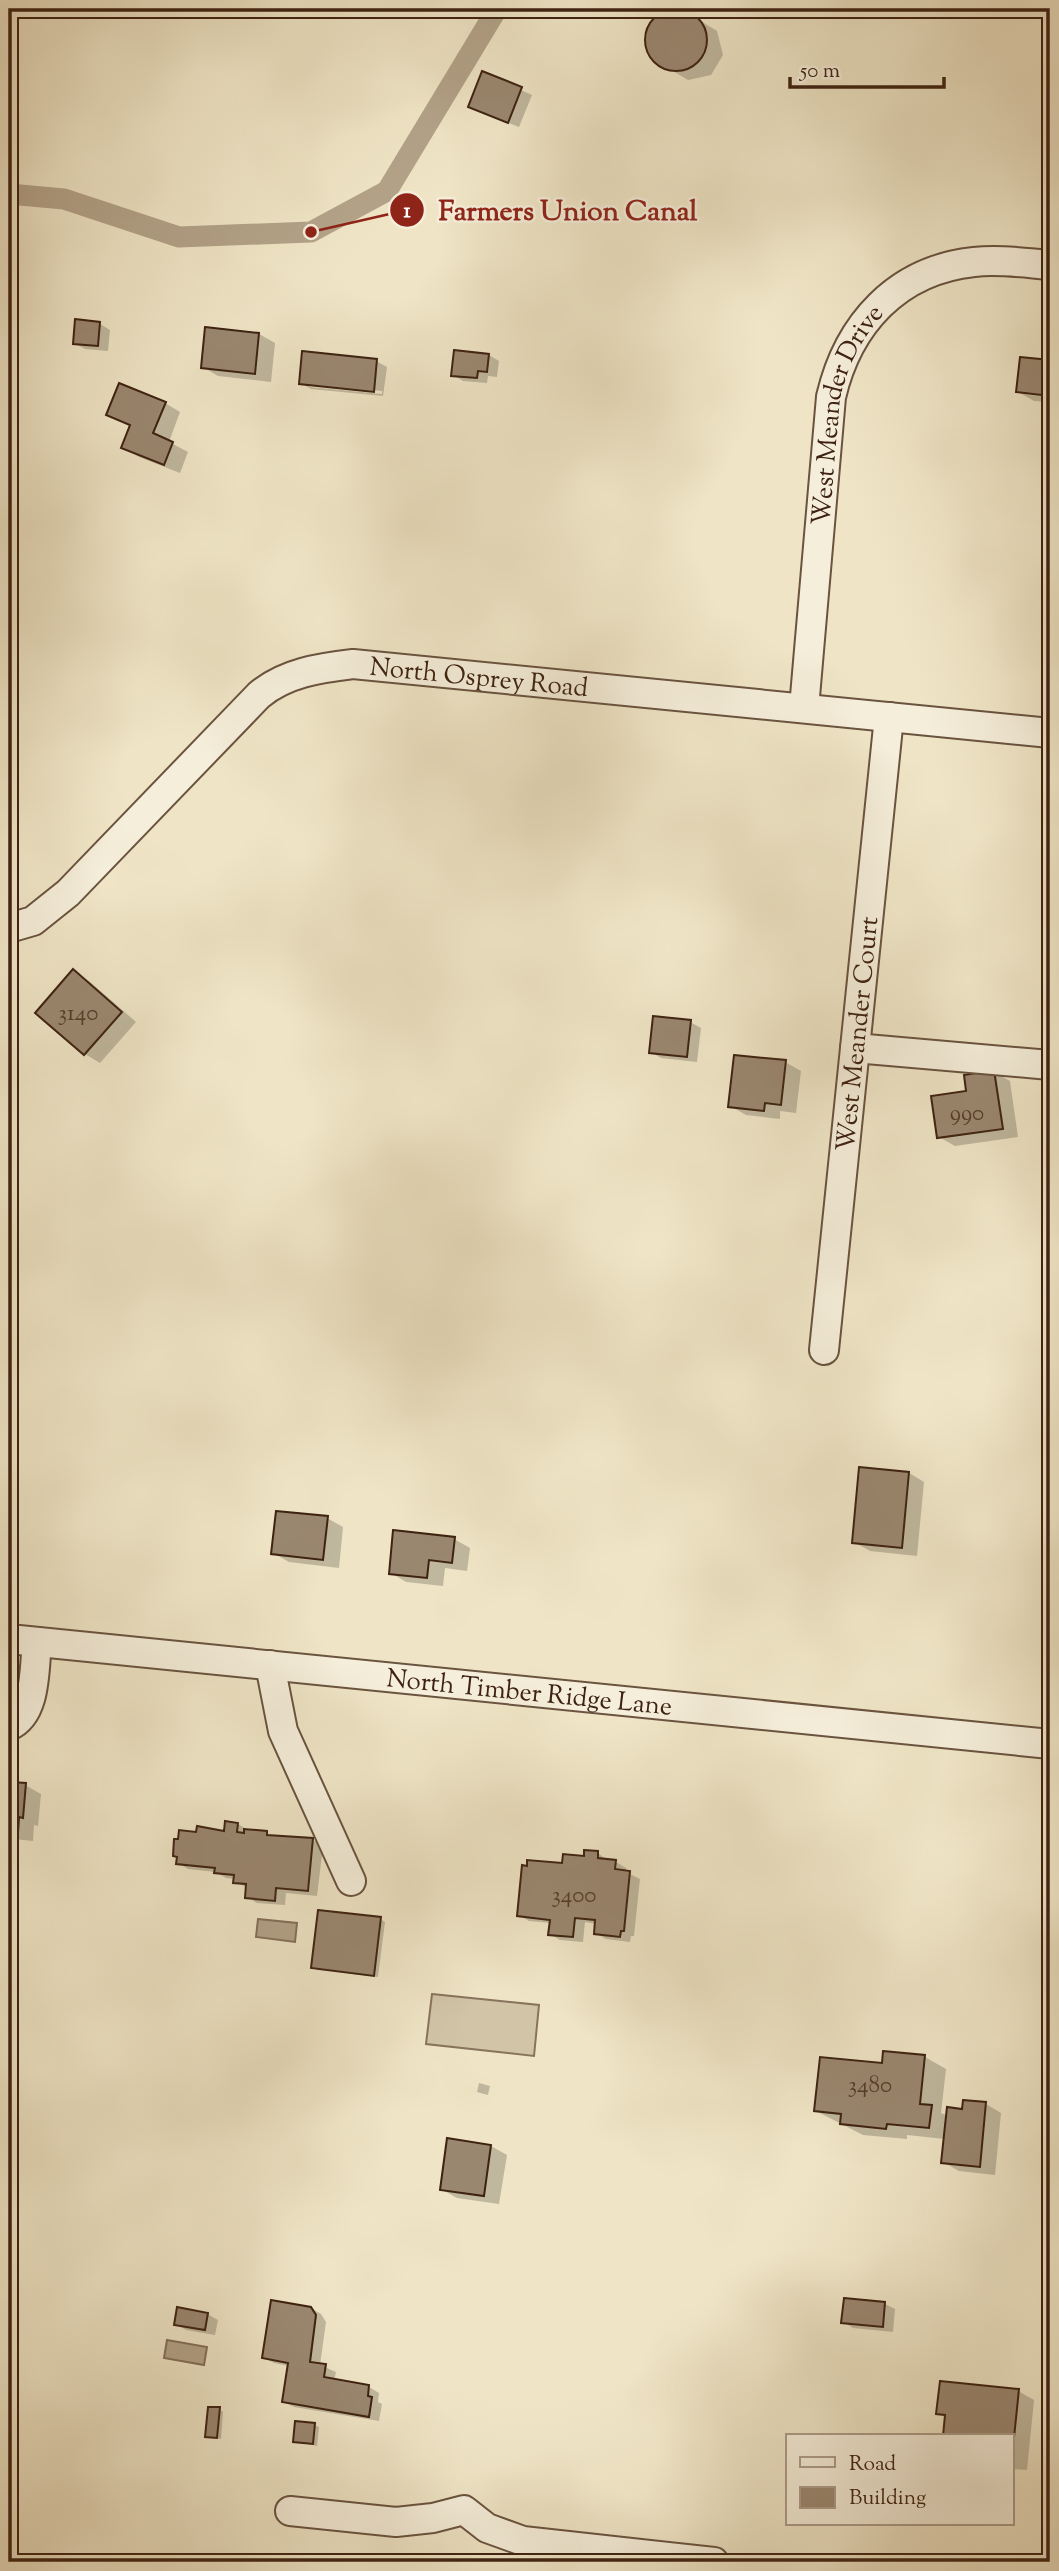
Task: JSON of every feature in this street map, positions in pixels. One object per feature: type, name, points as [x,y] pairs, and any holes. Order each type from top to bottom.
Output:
[{"type":"street","name":"West Meander Drive","points":[[804,708],[831,397],[837,372],[859,328],[877,307],[895,292],[935,270],[974,261],[1050,265]]},
{"type":"street","name":"North Osprey Road","points":[[9,928],[33,921],[68,893],[259,695],[271,685],[311,669],[352,664],[1050,733]]},
{"type":"street","name":"West Meander Court","points":[[824,1350],[889,717]]},
{"type":"street","points":[[855,1048],[1050,1065]]},
{"type":"street","name":"North Timber Ridge Lane","points":[[9,1639],[1050,1744]]},
{"type":"street","points":[[9,1726],[17,1723],[30,1704],[37,1642]]},
{"type":"street","points":[[270,1665],[283,1731],[351,1881]]},
{"type":"street","points":[[290,2511],[396,2522],[433,2518],[464,2510],[487,2528],[523,2541],[714,2562]]},
{"type":"shaded area","points":[[258,1919],[297,1923],[295,1942],[256,1937]]},
{"type":"shaded area","points":[[432,1994],[539,2005],[534,2056],[426,2044]]},
{"type":"shaded area","points":[[167,2340],[207,2347],[204,2365],[164,2358]]},
{"type":"building","points":[[676,9],[688,11],[698,18],[705,28],[705,52],[698,62],[688,69],[676,71],[664,69],[654,62],[647,52],[645,40],[647,28],[654,18],[664,11]]},
{"type":"building","points":[[482,71],[522,87],[508,123],[468,107]]},
{"type":"building","points":[[75,319],[100,322],[98,346],[73,344]]},
{"type":"building","points":[[205,327],[259,333],[255,374],[201,368]]},
{"type":"building","points":[[454,350],[489,354],[487,372],[478,371],[477,378],[451,376]]},
{"type":"building","points":[[302,351],[377,359],[374,392],[299,384]]},
{"type":"building","points":[[1020,357],[1050,360],[1050,396],[1016,392]]},
{"type":"building","points":[[119,383],[166,402],[153,433],[173,442],[164,465],[121,448],[130,425],[106,415]]},
{"type":"building","points":[[73,969],[122,1012],[84,1055],[35,1013]]},
{"type":"building","points":[[653,1016],[691,1020],[687,1057],[649,1053]]},
{"type":"building","points":[[734,1055],[786,1060],[781,1105],[765,1103],[764,1111],[728,1107]]},
{"type":"building","points":[[994,1070],[1003,1129],[937,1138],[931,1096],[966,1091],[964,1075]]},
{"type":"building","points":[[859,1467],[909,1472],[902,1548],[852,1543]]},
{"type":"building","points":[[276,1511],[328,1516],[323,1560],[271,1554]]},
{"type":"building","points":[[393,1530],[455,1537],[452,1563],[429,1560],[427,1578],[389,1574]]},
{"type":"building","points":[[9,1774],[11,1782],[26,1783],[23,1818],[19,1817],[18,1833],[9,1832]]},
{"type":"building","points":[[225,1821],[238,1823],[237,1832],[244,1833],[244,1829],[267,1831],[267,1835],[313,1838],[308,1891],[276,1888],[275,1901],[245,1898],[246,1884],[233,1883],[234,1875],[214,1873],[215,1868],[176,1864],[177,1857],[173,1856],[174,1839],[178,1839],[179,1830],[196,1832],[197,1826],[224,1831]]},
{"type":"building","points":[[584,1850],[598,1851],[598,1858],[616,1860],[615,1869],[630,1871],[624,1931],[621,1931],[620,1937],[594,1934],[595,1920],[575,1918],[573,1937],[548,1935],[550,1920],[517,1916],[522,1865],[527,1866],[527,1860],[562,1863],[563,1854],[584,1856]]},
{"type":"building","points":[[318,1910],[381,1917],[374,1976],[311,1968]]},
{"type":"building","points":[[883,2051],[925,2055],[920,2104],[932,2105],[929,2128],[887,2124],[886,2129],[840,2124],[841,2114],[814,2111],[820,2057],[882,2063]]},
{"type":"building","points":[[963,2100],[986,2102],[980,2167],[941,2163],[947,2107],[962,2109]]},
{"type":"building","points":[[447,2138],[491,2145],[484,2196],[440,2190]]},
{"type":"building","points":[[844,2298],[885,2302],[883,2327],[841,2323]]},
{"type":"building","points":[[271,2300],[311,2307],[316,2315],[310,2362],[326,2364],[324,2377],[369,2385],[368,2396],[372,2397],[369,2417],[282,2402],[288,2363],[262,2358]]},
{"type":"building","points":[[177,2307],[208,2313],[205,2330],[174,2325]]},
{"type":"building","points":[[940,2381],[1019,2389],[1014,2438],[1014,2434],[943,2434],[945,2415],[936,2414]]},
{"type":"building","points":[[208,2407],[220,2407],[217,2438],[205,2437]]},
{"type":"building","points":[[295,2421],[315,2423],[313,2444],[293,2442]]},
{"type":"waterway","points":[[9,194],[64,199],[179,237],[311,232],[387,191],[497,9]]},
{"type":"place","name":"Farmers Union Canal","points":[[311,232]]}]
